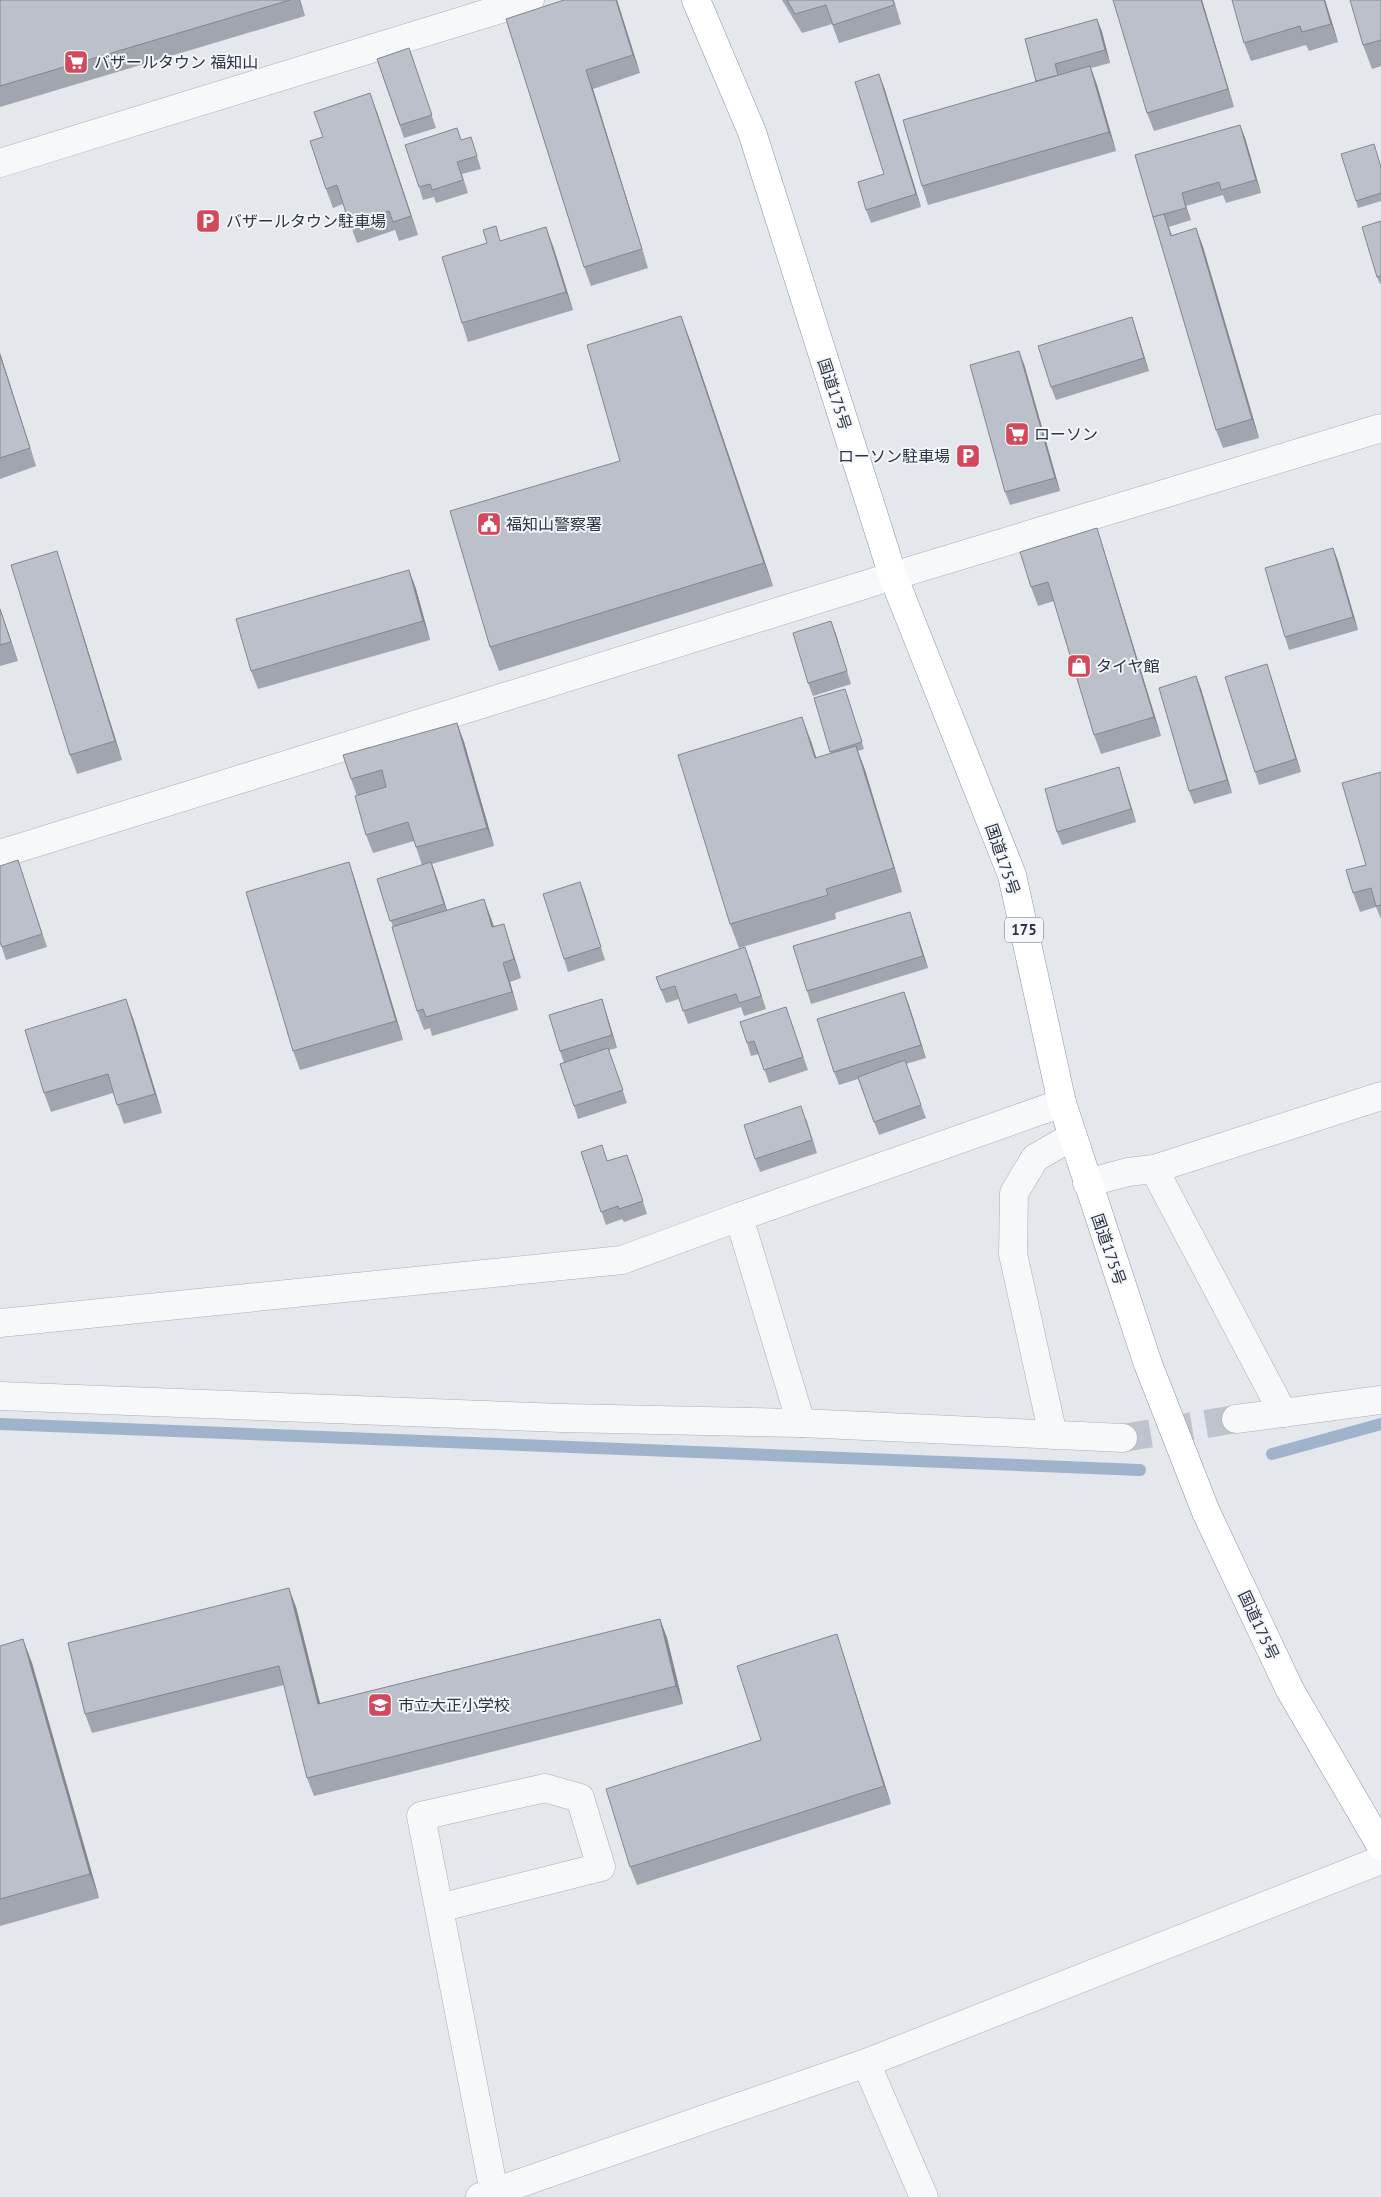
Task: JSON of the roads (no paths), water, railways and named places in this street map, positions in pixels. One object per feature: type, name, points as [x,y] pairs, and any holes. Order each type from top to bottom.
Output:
[{"type":"highway","name":"国道175号","points":[[696,0],[752,132],[893,576],[1012,875],[1062,1103],[1148,1364],[1206,1512],[1290,1690],[1381,1846]]},
{"type":"street","points":[[0,163],[530,0]]},
{"type":"street","points":[[0,854],[893,576],[1381,428]]},
{"type":"street","points":[[1088,1183],[1128,1172],[1154,1169],[1381,1096]]},
{"type":"street","points":[[0,1323],[622,1260],[1062,1103]]},
{"type":"street","points":[[1053,1435],[1013,1254],[1014,1193],[1035,1158],[1073,1136]]},
{"type":"street","points":[[1154,1169],[1284,1413]]},
{"type":"street","points":[[740,1217],[802,1423]]},
{"type":"street","points":[[0,1396],[562,1418],[802,1423],[1122,1438]]},
{"type":"street","points":[[1236,1418],[1381,1400]]},
{"type":"street","points":[[439,1908],[601,1867],[580,1798],[545,1788],[421,1816],[439,1908],[487,2194],[866,2063],[1381,1860]]},
{"type":"street","points":[[866,2063],[924,2197]]},
{"type":"waterway","points":[[0,1424],[1140,1470]]},
{"type":"waterway","points":[[1272,1454],[1381,1424]]},
{"type":"tunnel","points":[[1123,1438],[1236,1419]]},
{"type":"place","name":"バザールタウン 福知山","points":[[76,62]]},
{"type":"place","name":"バザールタウン駐車場","points":[[208,221]]},
{"type":"place","name":"ローソン","points":[[1017,434]]},
{"type":"place","name":"ローソン駐車場","points":[[968,456]]},
{"type":"place","name":"福知山警察署","points":[[489,524]]},
{"type":"place","name":"タイヤ館","points":[[1079,666]]},
{"type":"place","name":"市立大正小学校","points":[[380,1705]]}]
